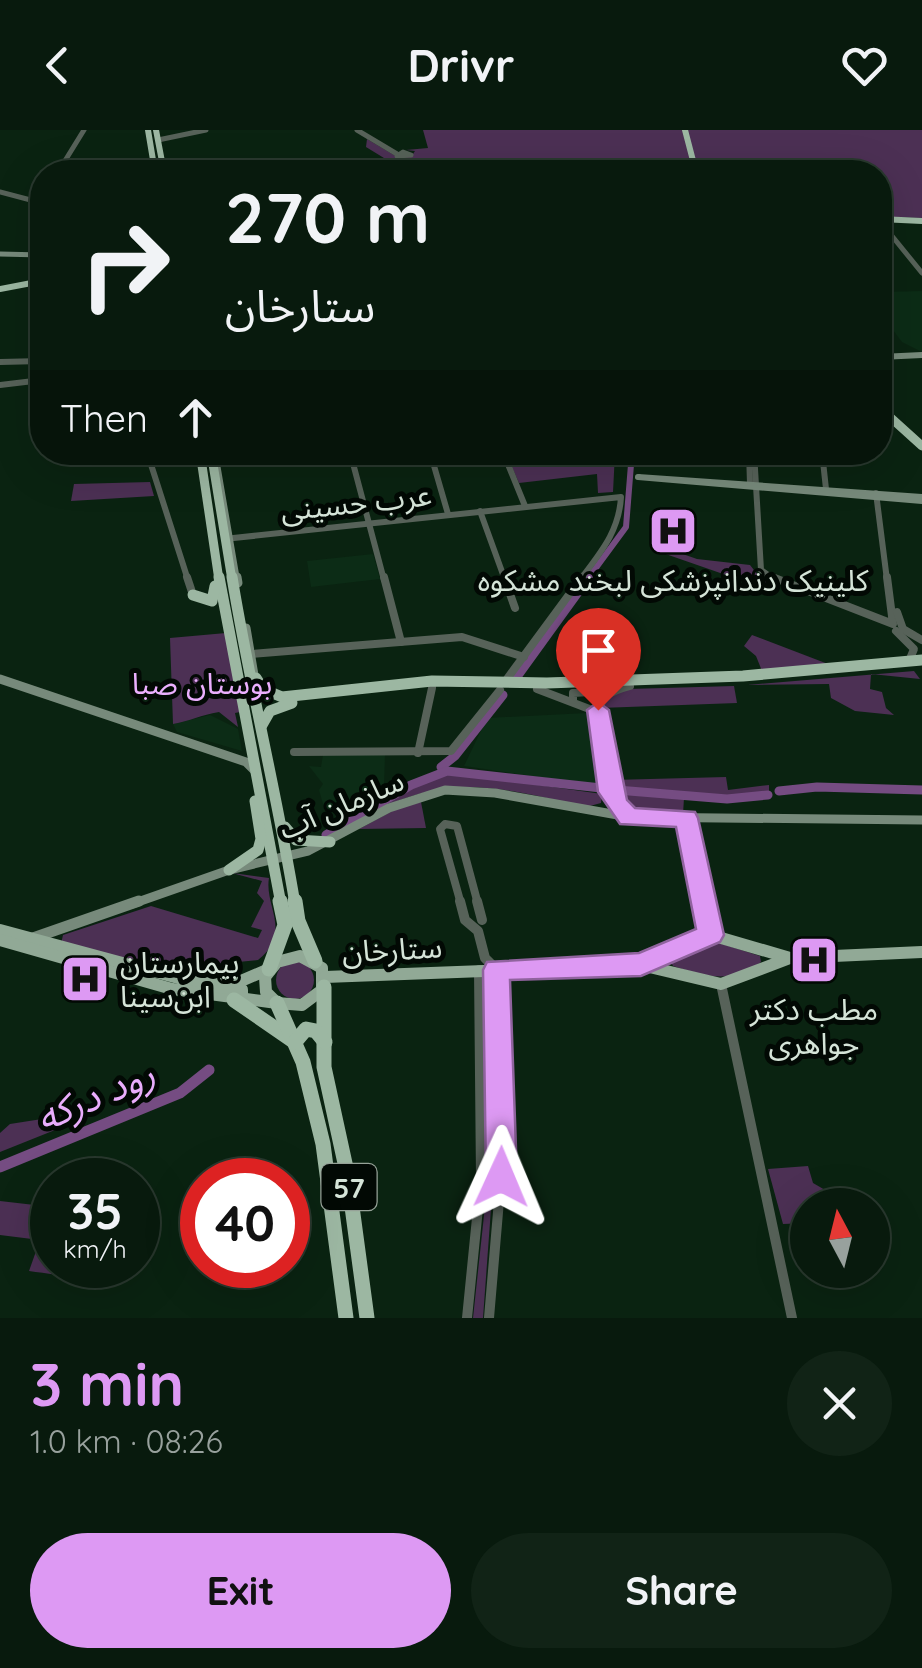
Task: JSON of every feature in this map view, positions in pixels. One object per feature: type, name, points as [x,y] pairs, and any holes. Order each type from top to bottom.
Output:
[{"type":"highway","points":[[148,130],[156,160]]},
{"type":"highway","points":[[156,130],[159,160]]},
{"type":"highway","points":[[685,130],[696,160]]},
{"type":"highway","points":[[693,130],[698,160]]},
{"type":"highway","points":[[892,222],[922,223]]},
{"type":"highway","points":[[892,223],[922,223]]},
{"type":"highway","points":[[1,289],[30,286]]},
{"type":"highway","points":[[892,414],[922,438]]},
{"type":"highway","points":[[892,416],[922,446]]},
{"type":"highway","points":[[202,465],[217,572],[257,773],[280,858],[292,926],[315,961]]},
{"type":"highway","points":[[215,465],[281,820],[280,858]]},
{"type":"highway","points":[[192,596],[204,602],[213,600],[217,572]]},
{"type":"highway","points":[[255,683],[283,700],[432,688],[759,675],[918,663]]},
{"type":"highway","points":[[262,725],[265,716],[283,700],[432,682],[537,689],[630,686],[778,680],[918,663]]},
{"type":"highway","points":[[229,870],[253,856],[260,846],[253,785],[257,773]]},
{"type":"highway","points":[[281,820],[296,840],[330,842]]},
{"type":"highway","points":[[269,969],[292,926]]},
{"type":"highway","name":"57","points":[[324,982],[324,1067],[348,1177],[367,1318]]},
{"type":"highway","points":[[234,1000],[295,1042],[302,1030],[312,1029],[325,1042]]},
{"type":"highway","name":"57","points":[[276,1003],[295,1042],[323,1144],[346,1318]]},
{"type":"main road","points":[[0,254],[30,254]]},
{"type":"main road","points":[[892,358],[922,357]]},
{"type":"main road","points":[[681,480],[922,499]]},
{"type":"main road","points":[[228,539],[255,683]]},
{"type":"main road","points":[[0,678],[246,762],[257,773]]},
{"type":"main road","name":"سازمان آب","points":[[24,942],[229,870],[330,842],[389,808],[445,790],[494,793],[628,817],[922,820]]},
{"type":"main road","points":[[0,930],[24,942],[165,986],[234,1000],[302,1005],[317,996],[324,982],[315,961],[288,957],[241,981],[194,982]]},
{"type":"main road","points":[[641,964],[711,935],[790,958]]},
{"type":"main road","points":[[0,940],[242,990],[242,995],[234,1000]]},
{"type":"main road","points":[[0,948],[24,942]]},
{"type":"main road","points":[[641,964],[720,984],[790,958],[922,952]]},
{"type":"main road","name":"ستارخان","points":[[324,982],[641,964]]},
{"type":"main road","points":[[269,969],[264,988],[276,1003]]},
{"type":"street","points":[[65,160],[84,130]]},
{"type":"street","points":[[158,142],[206,130]]},
{"type":"street","points":[[356,130],[400,153],[366,130]]},
{"type":"street","points":[[0,192],[30,200]]},
{"type":"street","points":[[892,236],[922,273]]},
{"type":"street","points":[[0,362],[30,362]]},
{"type":"street","points":[[0,384],[30,381]]},
{"type":"street","points":[[151,465],[192,596]]},
{"type":"street","points":[[353,465],[401,642]]},
{"type":"street","points":[[431,465],[448,514]]},
{"type":"street","points":[[508,465],[525,506]]},
{"type":"street","points":[[751,465],[756,562],[766,578],[922,640]]},
{"type":"street","points":[[823,465],[826,492]]},
{"type":"street","name":"عرب حسینی","points":[[228,539],[618,496],[620,518],[612,537],[524,657]]},
{"type":"street","points":[[878,496],[896,628],[914,649],[918,663]]},
{"type":"street","points":[[480,511],[515,608]]},
{"type":"street","points":[[252,654],[464,638],[524,657],[451,751],[294,752]]},
{"type":"street","points":[[600,700],[630,686]]},
{"type":"street","points":[[418,752],[432,688]]},
{"type":"street","points":[[537,689],[593,712],[610,792],[628,817]]},
{"type":"street","points":[[575,702],[571,695],[584,692],[596,694],[600,700],[600,743]]},
{"type":"street","points":[[586,811],[602,806],[610,792]]},
{"type":"street","points":[[686,818],[711,935]]},
{"type":"street","points":[[482,920],[456,826],[445,824],[440,829],[465,920],[478,931],[485,958],[497,975],[501,1177],[488,1318]]},
{"type":"street","points":[[467,1318],[481,1178],[479,976]]},
{"type":"street","points":[[720,984],[792,1318]]},
{"type":"shaded area","points":[[922,291],[922,352],[902,342],[892,329],[892,292]]},
{"type":"shaded area","points":[[373,554],[380,579],[311,587],[307,561]]},
{"type":"shaded area","points":[[587,713],[601,786],[464,766],[487,718]]},
{"type":"shaded area","points":[[210,715],[238,729],[242,751],[177,732],[173,724]]},
{"type":"shaded area","points":[[323,755],[385,755],[384,787],[325,811],[319,790],[323,784],[309,766],[321,767]]},
{"type":"green space","points":[[423,130],[922,130],[922,218],[892,217],[892,160],[387,160],[366,147],[367,139],[399,158],[415,151],[406,150],[428,148]]},
{"type":"green space","points":[[614,465],[613,492],[598,493],[597,474],[519,483],[512,467]]},
{"type":"green space","points":[[150,482],[154,496],[71,501],[74,484]]},
{"type":"green space","points":[[660,546],[697,559],[750,565],[761,579],[779,588],[772,591],[657,551]]},
{"type":"green space","name":"بوستان صبا","points":[[226,633],[240,712],[235,713],[238,727],[219,712],[173,724],[170,638]]},
{"type":"green space","points":[[752,635],[828,664],[762,671],[756,656],[744,646]]},
{"type":"green space","points":[[914,671],[920,679],[874,674]]},
{"type":"green space","points":[[871,675],[870,689],[882,692],[886,708],[894,715],[855,711],[831,698],[829,684],[747,685]]},
{"type":"green space","points":[[734,686],[737,703],[600,708],[606,697],[628,689]]},
{"type":"green space","points":[[454,773],[602,794],[601,803],[586,807],[505,790],[455,788],[430,791],[376,811],[422,783]]},
{"type":"green space","points":[[726,777],[728,790],[769,785],[769,792],[728,798],[614,788],[612,780]]},
{"type":"green space","points":[[615,792],[684,798],[683,814],[628,813]]},
{"type":"green space","points":[[421,802],[426,828],[359,829],[396,809]]},
{"type":"green space","points":[[232,873],[269,878],[276,930],[268,950],[258,960],[159,962],[61,944],[63,935],[151,906],[258,938],[262,930],[251,927],[264,901],[257,893],[262,881]]},
{"type":"green space","points":[[716,942],[760,956],[761,962],[740,973],[718,976],[685,970],[671,962],[679,953]]},
{"type":"green space","points":[[295,961],[308,967],[314,980],[308,993],[295,999],[282,993],[276,980],[282,967]]},
{"type":"green space","points":[[491,979],[497,1127],[483,1318],[473,1318],[488,1178],[484,980]]},
{"type":"green space","points":[[93,1111],[95,1114],[0,1152],[0,1133],[10,1124]]},
{"type":"green space","points":[[808,1166],[813,1183],[822,1188],[790,1188],[790,1224],[783,1224],[768,1169]]},
{"type":"green space","points":[[0,1201],[30,1204],[30,1239],[0,1235]]},
{"type":"waterway","points":[[587,580],[626,527],[631,465]]},
{"type":"waterway","points":[[516,678],[589,577]]},
{"type":"waterway","points":[[441,767],[455,756],[503,695]]},
{"type":"waterway","name":"رود درکه","points":[[326,835],[411,785],[447,771],[601,788]]},
{"type":"waterway","name":"رود درکه","points":[[779,791],[817,787],[922,790]]},
{"type":"waterway","name":"رود درکه","points":[[617,790],[727,799],[768,795]]},
{"type":"waterway","name":"رود درکه","points":[[0,1167],[180,1093],[209,1070]]},
{"type":"place","name":"کلینیک دندانپزشکی لبخند مشکوه","points":[[673,531]]},
{"type":"place","name":"مطب دکتر جواهری","points":[[814,960]]},
{"type":"place","name":"بیمارستان ابن‌سینا","points":[[85,979]]},
{"type":"route","points":[[501,1177],[496,970],[641,964],[711,935],[686,818],[628,817],[618,806],[610,792],[598,710]]}]
